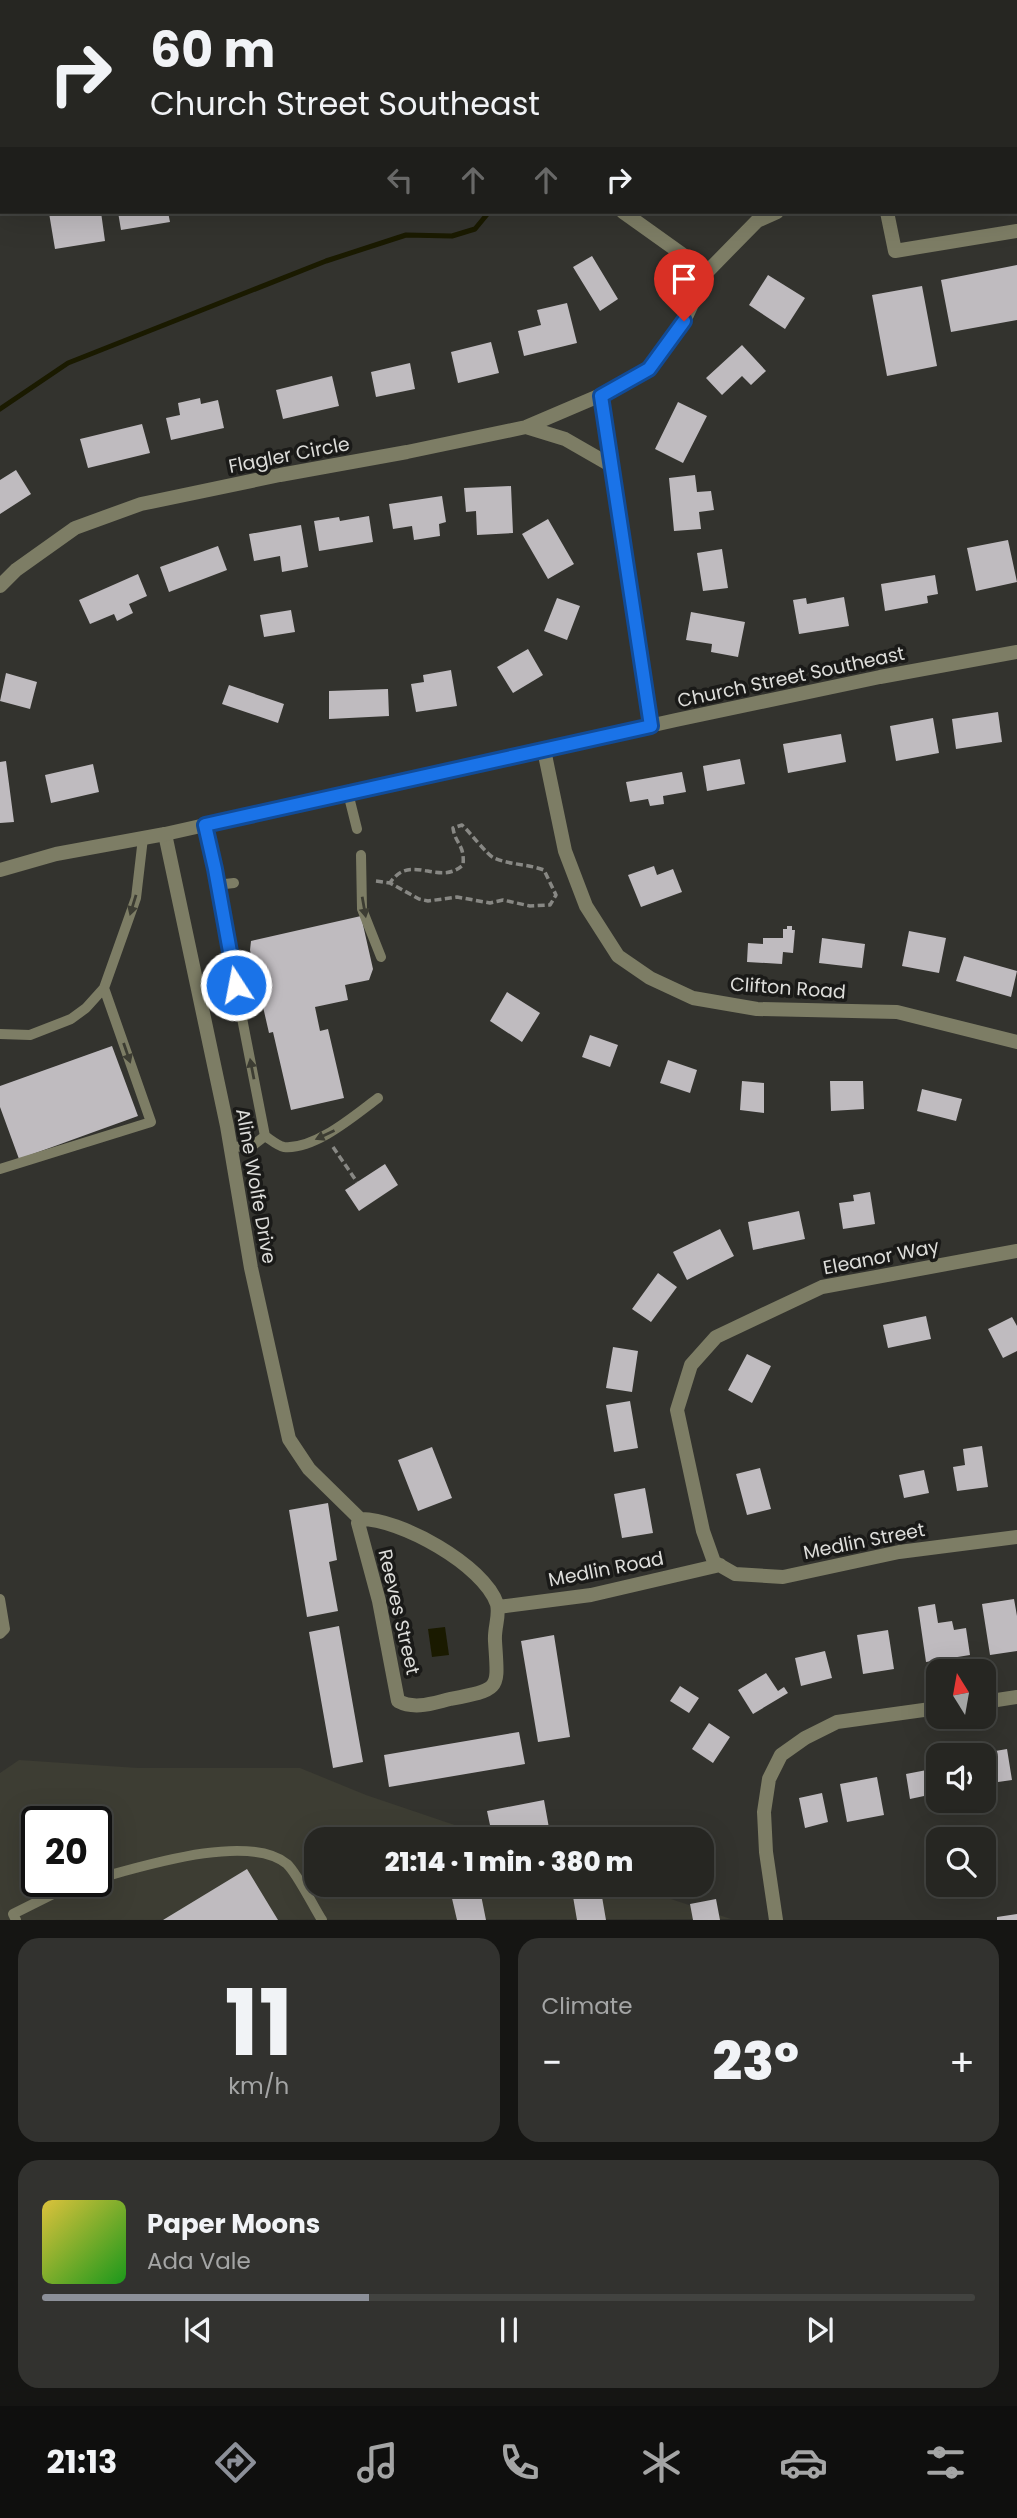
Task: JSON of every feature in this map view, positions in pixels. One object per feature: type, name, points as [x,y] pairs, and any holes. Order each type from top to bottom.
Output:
[{"type":"street","points":[[626,214],[707,272]]},
{"type":"street","name":"Flagler Circle","points":[[0,586],[16,570],[75,528],[141,504],[526,427],[601,396],[649,369],[684,321],[707,272],[757,221],[773,214]]},
{"type":"street","points":[[887,214],[895,251],[1017,231]]},
{"type":"street","points":[[601,396],[651,726]]},
{"type":"street","points":[[526,427],[565,439],[612,466]]},
{"type":"street","name":"Church Street Southeast","points":[[0,870],[56,854],[165,834],[651,726],[880,677],[1017,652]]},
{"type":"street","name":"Clifton Road","points":[[544,750],[565,851],[586,906],[618,956],[650,978],[692,999],[757,1009],[897,1012],[1017,1042]]},
{"type":"street","name":"Aline Wolfe Drive","points":[[165,834],[231,1147],[251,1268],[289,1439],[309,1469],[360,1519]]},
{"type":"street","name":"Eleanor Way","points":[[720,1565],[714,1562],[703,1531],[677,1410],[691,1365],[716,1337],[822,1287],[1017,1251]]},
{"type":"street","name":"Reeves Street","points":[[360,1519],[382,1522],[418,1536],[450,1553],[479,1577],[493,1595],[498,1607],[495,1633],[498,1673],[492,1687],[472,1695],[419,1705],[407,1706],[398,1701],[379,1601],[358,1523],[360,1519]]},
{"type":"street","name":"Medlin Street","points":[[720,1565],[734,1574],[783,1577],[899,1552],[1017,1537]]},
{"type":"street","name":"Medlin Road","points":[[498,1607],[591,1595],[720,1565]]},
{"type":"street","points":[[996,1700],[1017,1697]]},
{"type":"street","points":[[776,1920],[765,1852],[764,1812],[769,1779],[781,1755],[805,1738],[837,1722],[926,1710]]},
{"type":"lane","points":[[348,793],[357,829]]},
{"type":"lane","points":[[205,825],[265,1136],[282,1147],[326,1136],[378,1098]]},
{"type":"lane","points":[[0,1034],[30,1035],[71,1019],[86,1008],[104,988],[136,898],[143,838]]},
{"type":"lane","points":[[361,855],[362,909],[382,957]]},
{"type":"lane","points":[[216,885],[234,883]]},
{"type":"lane","points":[[0,1169],[151,1122],[104,988]]},
{"type":"lane","points":[[231,1147],[252,1146],[265,1136]]},
{"type":"lane","points":[[0,1599],[5,1629],[0,1634]]},
{"type":"lane","points":[[112,1874],[159,1861],[211,1852],[267,1853],[288,1865],[321,1920]]},
{"type":"lane","points":[[16,1920],[13,1914],[47,1897]]},
{"type":"path","points":[[362,882],[390,883],[419,900],[428,901],[457,897],[490,903],[503,900],[530,906],[550,905],[556,895],[544,870],[533,866],[520,866],[490,856],[475,836],[462,825],[453,828],[453,833],[464,851],[463,865],[456,872],[443,874],[424,869],[405,870],[394,876],[390,883]]},
{"type":"path","points":[[326,1136],[356,1182]]},
{"type":"shaded area","points":[[445,1627],[449,1655],[432,1657],[428,1629]]},
{"type":"shaded area","points":[[19,1760],[138,1768],[300,1768],[366,1795],[461,1827],[304,1827],[304,1897],[665,1897],[731,1919],[0,1920],[0,1773]]},
{"type":"building","points":[[49,214],[101,214],[105,241],[55,249]]},
{"type":"building","points":[[118,214],[168,214],[170,222],[121,230]]},
{"type":"building","points":[[592,256],[618,299],[600,311],[573,267]]},
{"type":"building","points":[[1017,265],[1017,320],[951,332],[941,280]]},
{"type":"building","points":[[768,275],[805,298],[785,329],[749,305]]},
{"type":"building","points":[[922,286],[937,366],[887,376],[872,295]]},
{"type":"building","points":[[567,303],[577,343],[524,356],[518,331],[541,325],[537,310]]},
{"type":"building","points":[[491,342],[499,373],[458,383],[451,352]]},
{"type":"building","points":[[742,345],[766,371],[751,385],[742,376],[722,395],[706,378]]},
{"type":"building","points":[[410,363],[415,389],[376,397],[371,372]]},
{"type":"building","points":[[332,376],[339,406],[283,419],[276,390]]},
{"type":"building","points":[[200,398],[201,404],[218,400],[224,428],[171,440],[166,418],[180,415],[178,403]]},
{"type":"building","points":[[678,402],[707,416],[683,463],[655,449]]},
{"type":"building","points":[[142,424],[150,453],[88,468],[80,439]]},
{"type":"building","points":[[16,470],[31,494],[0,514],[0,480]]},
{"type":"building","points":[[695,475],[697,492],[711,491],[714,510],[699,512],[701,529],[674,531],[669,478]]},
{"type":"building","points":[[511,486],[513,533],[477,535],[476,511],[466,512],[464,488]]},
{"type":"building","points":[[442,496],[446,522],[439,524],[440,536],[414,540],[412,526],[393,529],[389,504]]},
{"type":"building","points":[[369,516],[373,542],[319,551],[314,521],[339,517],[340,521]]},
{"type":"building","points":[[548,519],[574,564],[548,579],[522,534]]},
{"type":"building","points":[[301,525],[308,567],[282,572],[280,556],[254,561],[249,534]]},
{"type":"building","points":[[1008,540],[1017,582],[976,591],[967,548]]},
{"type":"building","points":[[218,546],[227,570],[169,592],[160,567]]},
{"type":"building","points":[[722,549],[728,588],[703,591],[697,553]]},
{"type":"building","points":[[138,574],[147,596],[129,604],[133,613],[117,621],[114,614],[90,624],[79,600]]},
{"type":"building","points":[[935,575],[938,594],[927,596],[928,603],[885,611],[881,584]]},
{"type":"building","points":[[844,597],[849,626],[799,634],[793,600],[806,598],[807,604]]},
{"type":"building","points":[[557,598],[580,606],[567,640],[544,631]]},
{"type":"building","points":[[291,610],[295,632],[264,637],[260,615]]},
{"type":"building","points":[[691,612],[745,622],[738,657],[711,652],[712,644],[686,640]]},
{"type":"building","points":[[528,649],[543,675],[513,693],[497,667]]},
{"type":"building","points":[[451,670],[457,706],[416,712],[411,684],[424,682],[423,675]]},
{"type":"building","points":[[6,673],[37,682],[30,709],[0,701]]},
{"type":"building","points":[[229,685],[284,704],[278,723],[222,704]]},
{"type":"building","points":[[388,689],[389,716],[329,719],[329,691]]},
{"type":"building","points":[[998,712],[1002,742],[956,749],[952,719]]},
{"type":"building","points":[[933,718],[939,753],[896,761],[890,726]]},
{"type":"building","points":[[841,734],[846,762],[788,773],[783,744]]},
{"type":"building","points":[[740,759],[745,784],[707,791],[703,766]]},
{"type":"building","points":[[6,761],[14,822],[0,823],[0,762]]},
{"type":"building","points":[[93,764],[99,792],[51,803],[45,775]]},
{"type":"building","points":[[682,772],[686,792],[663,796],[664,804],[650,806],[648,799],[630,802],[626,782]]},
{"type":"building","points":[[654,866],[657,875],[673,869],[682,892],[641,907],[628,875]]},
{"type":"building","points":[[361,916],[373,969],[369,980],[345,985],[348,1000],[315,1007],[320,1031],[328,1029],[344,1098],[291,1110],[273,1032],[269,1033],[250,950],[251,941]]},
{"type":"building","points":[[787,926],[792,926],[792,930],[795,930],[793,953],[783,952],[782,964],[747,962],[748,943],[763,944],[763,938],[783,938],[783,929],[787,929]]},
{"type":"building","points":[[909,931],[946,938],[939,973],[902,966]]},
{"type":"building","points":[[822,938],[865,944],[862,968],[819,963]]},
{"type":"building","points":[[964,956],[1017,971],[1011,997],[956,981]]},
{"type":"building","points":[[507,992],[540,1013],[522,1042],[490,1021]]},
{"type":"building","points":[[590,1035],[618,1045],[610,1067],[582,1057]]},
{"type":"building","points":[[112,1046],[138,1116],[19,1159],[0,1107],[0,1086]]},
{"type":"building","points":[[668,1060],[697,1070],[690,1093],[660,1083]]},
{"type":"building","points":[[742,1081],[764,1083],[764,1113],[740,1110]]},
{"type":"building","points":[[830,1081],[863,1081],[864,1109],[831,1111]]},
{"type":"building","points":[[922,1089],[962,1099],[956,1121],[917,1111]]},
{"type":"building","points":[[385,1164],[398,1185],[359,1211],[345,1190]]},
{"type":"building","points":[[870,1192],[875,1224],[843,1229],[839,1203],[854,1201],[853,1195]]},
{"type":"building","points":[[799,1211],[805,1239],[753,1250],[748,1222]]},
{"type":"building","points":[[720,1229],[734,1256],[687,1280],[673,1252]]},
{"type":"building","points":[[658,1273],[677,1287],[651,1322],[632,1309]]},
{"type":"building","points":[[926,1316],[931,1339],[888,1348],[883,1325]]},
{"type":"building","points":[[1012,1317],[1017,1326],[1017,1351],[1003,1358],[988,1329]]},
{"type":"building","points":[[613,1347],[638,1351],[632,1392],[606,1388]]},
{"type":"building","points":[[747,1354],[771,1366],[752,1403],[728,1390]]},
{"type":"building","points":[[630,1401],[638,1448],[614,1452],[606,1405]]},
{"type":"building","points":[[982,1446],[988,1487],[957,1491],[953,1467],[965,1465],[963,1449]]},
{"type":"building","points":[[432,1447],[452,1498],[418,1511],[398,1460]]},
{"type":"building","points":[[760,1468],[771,1509],[747,1515],[736,1474]]},
{"type":"building","points":[[924,1470],[929,1493],[904,1498],[899,1475]]},
{"type":"building","points":[[645,1488],[653,1533],[622,1538],[614,1494]]},
{"type":"building","points":[[328,1503],[337,1560],[329,1562],[338,1611],[307,1617],[289,1510]]},
{"type":"building","points":[[1014,1599],[1017,1651],[990,1655],[982,1604]]},
{"type":"building","points":[[935,1604],[938,1623],[952,1621],[954,1630],[966,1628],[970,1655],[926,1659],[926,1662],[918,1607]]},
{"type":"building","points":[[339,1626],[363,1762],[333,1768],[309,1632]]},
{"type":"building","points":[[888,1630],[894,1669],[863,1674],[857,1635]]},
{"type":"building","points":[[554,1635],[570,1737],[538,1742],[521,1641]]},
{"type":"building","points":[[825,1651],[832,1678],[801,1686],[795,1658]]},
{"type":"building","points":[[766,1673],[778,1691],[784,1687],[788,1693],[753,1714],[738,1690]]},
{"type":"building","points":[[680,1686],[699,1698],[689,1713],[670,1701]]},
{"type":"building","points":[[709,1723],[730,1737],[713,1763],[692,1749]]},
{"type":"building","points":[[519,1732],[525,1764],[389,1787],[384,1755]]},
{"type":"building","points":[[1007,1749],[1012,1780],[996,1782],[996,1751]]},
{"type":"building","points":[[926,1770],[926,1796],[910,1799],[906,1774]]},
{"type":"building","points":[[877,1777],[884,1815],[847,1822],[840,1784]]},
{"type":"building","points":[[822,1793],[828,1822],[805,1828],[799,1798]]},
{"type":"building","points":[[544,1800],[549,1827],[490,1827],[487,1811]]},
{"type":"building","points":[[247,1869],[278,1920],[163,1920]]},
{"type":"building","points":[[452,1897],[481,1897],[486,1920],[457,1920]]},
{"type":"building","points":[[573,1897],[602,1897],[606,1920],[577,1920]]},
{"type":"building","points":[[716,1899],[720,1920],[693,1920],[690,1904]]},
{"type":"building","points":[[1017,1914],[1017,1920],[997,1920],[997,1917]]},
{"type":"waterway","points":[[0,409],[68,363],[326,261],[406,235],[452,236],[475,229],[487,214]]},
{"type":"route","points":[[236,985],[205,825],[651,726],[601,396],[649,369],[684,321]]}]
